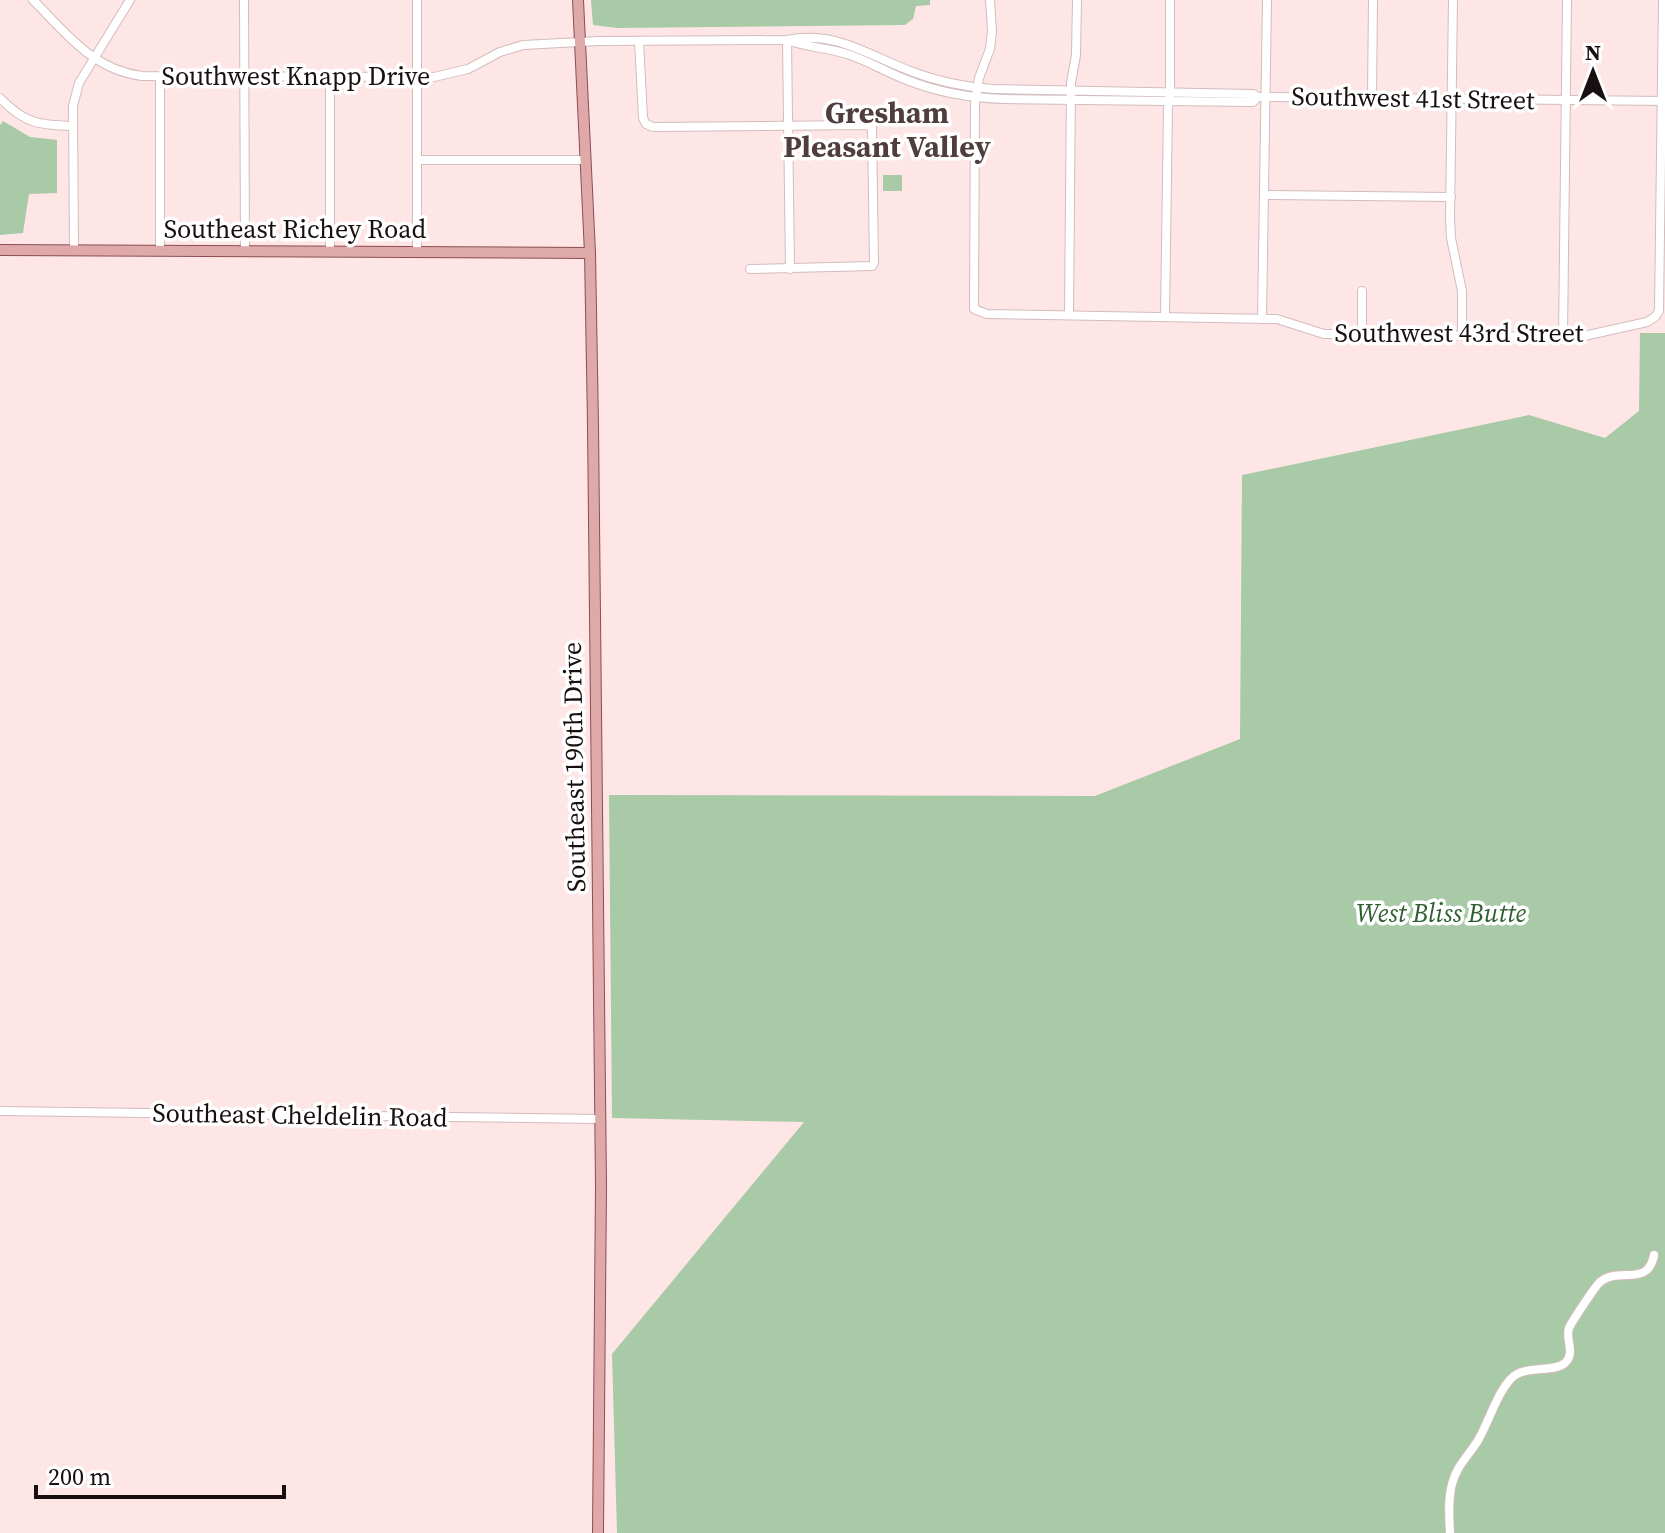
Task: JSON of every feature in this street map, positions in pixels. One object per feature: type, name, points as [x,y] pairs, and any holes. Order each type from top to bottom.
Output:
[{"type":"main road","name":"Southeast 190th Drive","points":[[578,0],[590,253],[601,1201],[598,1533]]},
{"type":"main road","name":"Southeast Richey Road","points":[[0,250],[590,253]]},
{"type":"street","name":"Southwest Knapp Drive","points":[[33,0],[77,44],[110,69],[126,74],[160,77],[418,78],[456,73],[515,47],[581,42]]},
{"type":"street","points":[[74,250],[75,95],[79,83],[130,0]]},
{"type":"street","points":[[244,0],[245,251]]},
{"type":"street","points":[[417,0],[417,252]]},
{"type":"street","points":[[976,92],[990,49],[990,0]]},
{"type":"street","points":[[1069,314],[1071,83],[1076,55],[1077,0]]},
{"type":"street","points":[[1165,316],[1170,0]]},
{"type":"street","points":[[1262,319],[1262,97],[1267,0]]},
{"type":"street","points":[[1372,97],[1373,0]]},
{"type":"street","points":[[1453,0],[1451,238],[1462,291],[1462,336]]},
{"type":"street","points":[[1563,337],[1567,0]]},
{"type":"street","points":[[1663,0],[1664,101]]},
{"type":"street","name":"Southwest 41st Street","points":[[581,42],[787,40],[804,36],[834,40],[922,76],[976,92],[1072,96],[1253,94],[1262,97],[1664,101]]},
{"type":"street","points":[[787,40],[790,269]]},
{"type":"street","points":[[639,41],[643,118],[646,124],[653,127],[871,125],[873,129],[872,266],[750,269]]},
{"type":"street","points":[[160,77],[160,251]]},
{"type":"street","points":[[330,78],[330,251]]},
{"type":"street","name":"Southwest 43rd Street","points":[[976,92],[974,309],[987,314],[1277,319],[1324,334],[1362,335],[1584,336],[1647,322],[1656,316],[1660,305],[1664,101]]},
{"type":"street","points":[[0,98],[13,112],[29,121],[49,126],[73,126]]},
{"type":"street","points":[[418,160],[584,160]]},
{"type":"street","points":[[1264,195],[1451,197]]},
{"type":"street","points":[[1362,291],[1362,335]]},
{"type":"street","name":"Southeast Cheldelin Road","points":[[0,1111],[599,1119]]},
{"type":"street","points":[[1450,1533],[1452,1483],[1512,1377],[1533,1369],[1561,1366],[1567,1361],[1570,1326],[1599,1282],[1647,1271],[1654,1255]]},
{"type":"green space","points":[[591,0],[930,0],[930,5],[916,6],[913,19],[905,25],[617,28],[593,25]]},
{"type":"green space","points":[[3,121],[30,137],[57,140],[57,193],[29,194],[23,233],[0,235],[0,125]]},
{"type":"green space","points":[[883,175],[902,175],[902,191],[883,191]]},
{"type":"green space","name":"West Bliss Butte","points":[[1640,333],[1665,333],[1665,1533],[617,1533],[612,1354],[804,1122],[612,1118],[609,795],[1095,796],[1240,739],[1242,475],[1529,415],[1605,438],[1639,411]]},
{"type":"district","name":"Gresham Pleasant Valley","points":[[887,130]]}]
